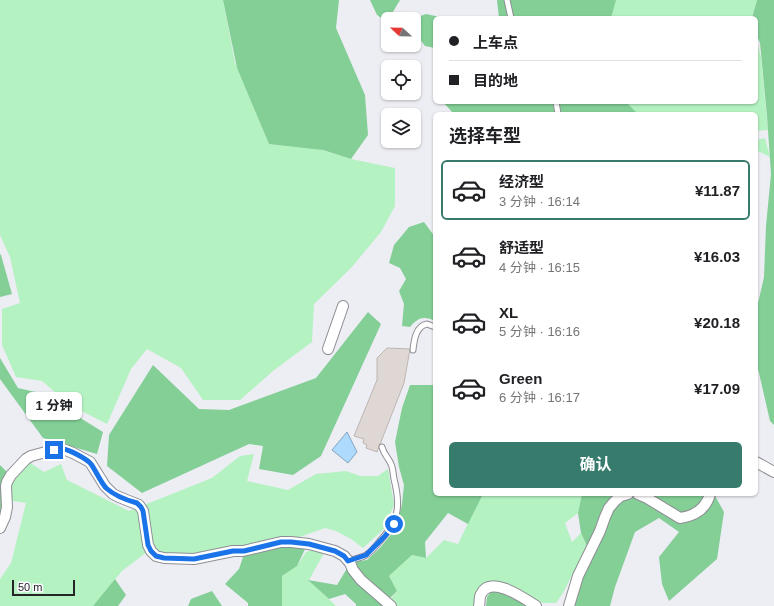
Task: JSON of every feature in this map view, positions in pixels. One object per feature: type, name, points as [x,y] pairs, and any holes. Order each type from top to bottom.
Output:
[{"type":"street","points":[[328,349],[343,306]]},
{"type":"street","points":[[0,528],[6,517],[6,486],[11,475],[26,459],[31,456],[63,449],[90,462],[105,486],[113,494],[139,505],[143,511],[148,545],[156,556],[164,558],[194,559],[233,551],[244,551],[281,542],[309,544],[335,551],[344,556],[361,580],[391,606]]},
{"type":"street","points":[[758,463],[774,472]]},
{"type":"street","points":[[569,606],[578,576],[600,530],[604,517],[609,508],[621,496]]},
{"type":"street","points":[[642,496],[680,518],[690,516],[699,510],[708,500],[709,496]]},
{"type":"street","points":[[479,606],[481,594],[485,589],[492,586],[497,586],[513,592],[536,606]]},
{"type":"lane","points":[[507,0],[511,16]]},
{"type":"lane","points":[[413,350],[415,336],[421,326],[427,324],[433,326]]},
{"type":"lane","points":[[348,561],[366,555],[385,536],[394,524],[398,512],[398,497],[391,464],[384,454],[382,447]]},
{"type":"green space","points":[[0,0],[223,0],[235,63],[269,144],[310,146],[351,159],[395,168],[395,206],[381,232],[351,268],[314,304],[312,342],[273,371],[240,400],[203,400],[181,368],[147,349],[131,369],[107,424],[70,405],[42,381],[16,377],[2,345],[2,309],[20,303],[10,257],[0,235]]},
{"type":"green space","points":[[223,0],[339,0],[336,28],[365,95],[368,135],[351,159],[323,150],[269,144],[237,68]]},
{"type":"green space","points":[[370,0],[400,0],[393,12],[381,12],[381,18],[377,15]]},
{"type":"green space","points":[[497,0],[616,0],[612,16],[499,16]]},
{"type":"green space","points":[[601,0],[757,0],[753,16],[603,16]]},
{"type":"green space","points":[[757,0],[774,0],[774,425],[770,421],[758,369],[758,303],[764,277],[766,226],[771,174],[767,116],[760,43],[758,38],[758,16],[753,16]]},
{"type":"green space","points":[[426,14],[436,16],[433,16],[433,48],[425,46],[421,41],[421,16]]},
{"type":"green space","points":[[758,46],[761,57],[768,130],[758,131],[758,112],[626,112],[617,104],[758,104]]},
{"type":"green space","points":[[445,104],[628,104],[636,112],[452,112]]},
{"type":"green space","points":[[765,138],[770,157],[758,151],[758,140]]},
{"type":"green space","points":[[424,222],[433,234],[433,320],[421,318],[415,321],[410,327],[402,326],[404,304],[399,291],[406,279],[400,268],[389,263],[394,245],[409,227]]},
{"type":"green space","points":[[0,254],[12,294],[0,297]]},
{"type":"green space","points":[[368,312],[381,324],[321,456],[293,475],[259,469],[263,446],[249,444],[142,493],[107,466],[109,435],[153,365],[199,409],[229,410],[316,378]]},
{"type":"green space","points":[[0,358],[18,388],[40,393],[103,432],[97,454],[43,438],[0,379]]},
{"type":"green space","points":[[410,385],[433,385],[433,496],[482,496],[468,524],[448,513],[425,542],[426,558],[412,555],[389,576],[397,591],[382,606],[356,606],[356,604],[345,594],[329,599],[308,580],[337,585],[349,565],[353,562],[367,560],[379,549],[393,532],[402,504],[404,485],[399,467],[395,442],[402,408]]},
{"type":"green space","points":[[254,454],[247,481],[288,490],[316,474],[346,471],[360,476],[378,476],[388,469],[394,504],[385,528],[363,548],[351,539],[336,531],[325,528],[291,540],[189,556],[157,555],[151,549],[122,571],[93,606],[0,606],[0,579],[11,563],[26,503],[8,500],[12,477],[26,460],[44,472],[61,464],[67,480],[129,511],[212,478],[240,456]]},
{"type":"green space","points":[[0,465],[8,473],[4,507],[0,522]]},
{"type":"green space","points":[[481,496],[582,496],[578,513],[565,523],[572,542],[581,533],[587,546],[563,593],[556,603],[543,603],[493,581],[481,588],[475,606],[385,606],[397,591],[389,576],[412,555],[426,558],[444,540],[458,544]]},
{"type":"green space","points":[[582,496],[715,496],[724,512],[717,559],[669,601],[662,584],[659,557],[679,532],[659,518],[635,532],[615,587],[610,606],[573,606],[589,550],[581,533],[578,513]]},
{"type":"green space","points":[[281,544],[307,545],[297,566],[282,576],[282,606],[248,606],[248,603],[225,584],[239,569],[245,551]]},
{"type":"green space","points":[[316,548],[324,553],[309,580],[336,606],[281,606],[282,576],[297,566],[306,552]]},
{"type":"green space","points":[[115,579],[126,595],[118,606],[93,606]]},
{"type":"green space","points":[[493,589],[529,606],[486,606],[487,597]]},
{"type":"green space","points":[[212,591],[222,606],[188,606],[191,599]]},
{"type":"water","points":[[347,432],[357,452],[348,463],[332,450]]},
{"type":"building","points":[[387,348],[410,349],[404,383],[377,452],[366,448],[367,445],[363,443],[364,439],[354,436],[377,380],[377,358]]},
{"type":"route","points":[[54,450],[63,449],[90,462],[108,490],[119,497],[137,503],[143,511],[148,545],[156,556],[164,558],[194,559],[233,551],[244,551],[281,542],[291,542],[309,544],[335,551],[344,556],[348,561],[366,555],[385,536],[394,524]]}]
